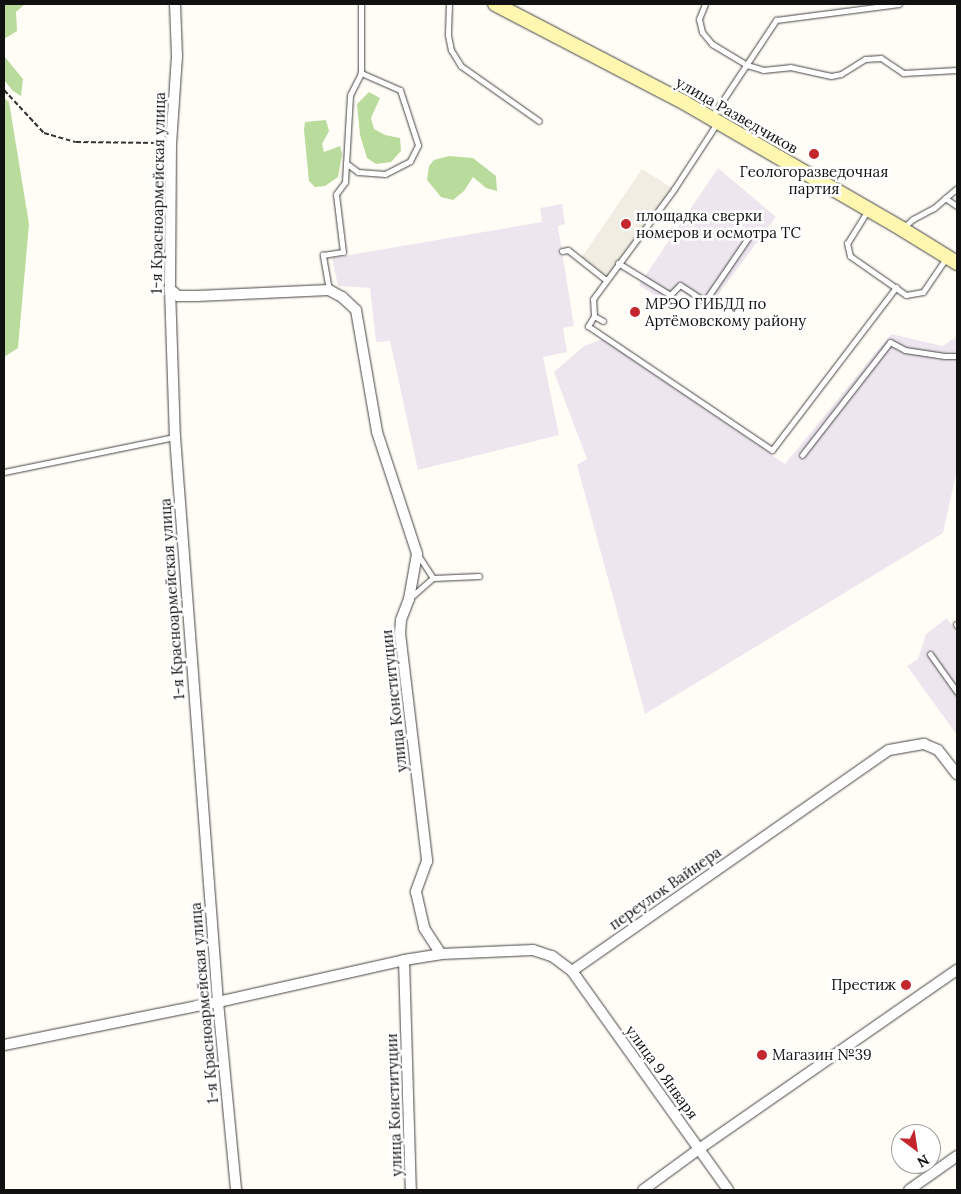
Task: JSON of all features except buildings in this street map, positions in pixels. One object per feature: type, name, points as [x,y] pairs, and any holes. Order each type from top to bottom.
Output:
[{"type":"main road","name":"улица Разведчиков","points":[[495,4],[714,120],[952,260]]},
{"type":"street","name":"1-я Красноармейская улица","points":[[175,4],[177,56],[171,143],[170,290],[175,437],[218,1002],[236,1190]]},
{"type":"street","points":[[170,290],[178,296],[329,290],[342,297],[356,310],[361,327],[377,432],[418,554]]},
{"type":"street","name":"улица Конституции","points":[[418,554],[409,598],[401,620],[400,633],[427,861],[416,892],[424,928],[442,954]]},
{"type":"street","name":"переулок Вайнера","points":[[572,971],[889,750],[924,744],[938,750],[957,774]]},
{"type":"street","points":[[4,1045],[218,1002],[404,960],[442,954],[533,950],[552,956],[572,971]]},
{"type":"street","name":"улица Конституции","points":[[404,960],[411,1190]]},
{"type":"street","points":[[643,1190],[957,970]]},
{"type":"street","name":"улица 9 Января","points":[[572,971],[728,1190]]},
{"type":"street","points":[[908,1190],[957,1156]]},
{"type":"lane","points":[[329,290],[322,256],[343,252],[336,194],[344,182],[350,95],[361,73],[361,4]]},
{"type":"lane","points":[[449,4],[446,13],[448,35],[451,50],[461,66],[540,121]]},
{"type":"lane","points":[[705,4],[699,19],[702,32],[712,44],[747,65],[763,70],[790,67],[831,76],[841,74],[864,58],[881,58],[903,73],[957,70]]},
{"type":"lane","points":[[896,287],[772,450],[588,326],[594,316],[593,299],[674,189],[747,65],[776,20],[899,4]]},
{"type":"lane","points":[[346,163],[358,172],[385,174],[410,161],[418,145],[400,90],[361,73]]},
{"type":"lane","points":[[902,229],[957,188]]},
{"type":"lane","points":[[952,193],[957,197]]},
{"type":"lane","points":[[945,198],[957,206]]},
{"type":"lane","points":[[868,209],[847,243],[850,256],[906,295],[923,292],[952,260]]},
{"type":"lane","points":[[618,263],[670,296],[680,285],[704,301],[750,235]]},
{"type":"lane","points":[[562,250],[568,250],[606,280]]},
{"type":"lane","points":[[594,316],[603,321]]},
{"type":"lane","points":[[802,455],[890,342],[905,350],[957,356]]},
{"type":"lane","points":[[4,472],[175,437]]},
{"type":"lane","points":[[418,554],[433,578]]},
{"type":"lane","points":[[409,598],[433,578],[479,576]]},
{"type":"lane","points":[[930,654],[957,692]]},
{"type":"path","points":[[4,90],[44,133],[76,142],[171,143]]},
{"type":"shaded area","points":[[718,168],[776,217],[708,308],[680,291],[667,304],[639,285]]},
{"type":"shaded area","name":"площадка сверки номеров и осмотра ТС","points":[[642,169],[674,189],[606,280],[580,260]]},
{"type":"shaded area","points":[[562,204],[565,224],[558,226],[574,326],[563,328],[567,352],[543,357],[559,435],[418,470],[390,341],[376,342],[370,288],[338,286],[332,258],[542,222],[540,208]]},
{"type":"shaded area","points":[[891,334],[943,346],[957,336],[957,470],[943,533],[645,714],[577,465],[587,459],[554,372],[584,346],[603,339],[785,464]]},
{"type":"shaded area","points":[[947,618],[957,633],[957,735],[907,666],[918,659],[926,634]]},
{"type":"green space","points":[[4,4],[25,4],[16,12],[17,31],[4,39]]},
{"type":"green space","points":[[4,56],[23,79],[21,96],[13,91],[4,80]]},
{"type":"green space","points":[[369,92],[380,98],[371,118],[374,129],[385,135],[400,138],[401,151],[391,162],[376,164],[367,158],[360,135],[357,104]]},
{"type":"green space","points":[[4,98],[9,102],[29,224],[18,348],[4,357]]},
{"type":"green space","points":[[326,120],[329,131],[322,144],[324,152],[340,146],[342,154],[338,177],[325,186],[315,187],[309,181],[304,130],[305,122]]},
{"type":"green space","points":[[449,156],[473,158],[496,176],[497,191],[486,188],[473,177],[464,191],[453,200],[441,197],[427,180],[429,166],[434,160]]},
{"type":"place","name":"Геологоразведочная партия","points":[[814,154]]},
{"type":"place","name":"площадка сверки номеров и осмотра ТС","points":[[626,224]]},
{"type":"place","name":"МРЭО ГИБДД по Артёмовскому району","points":[[635,312]]},
{"type":"place","name":"Престиж","points":[[906,985]]},
{"type":"place","name":"Магазин №39","points":[[762,1055]]}]
